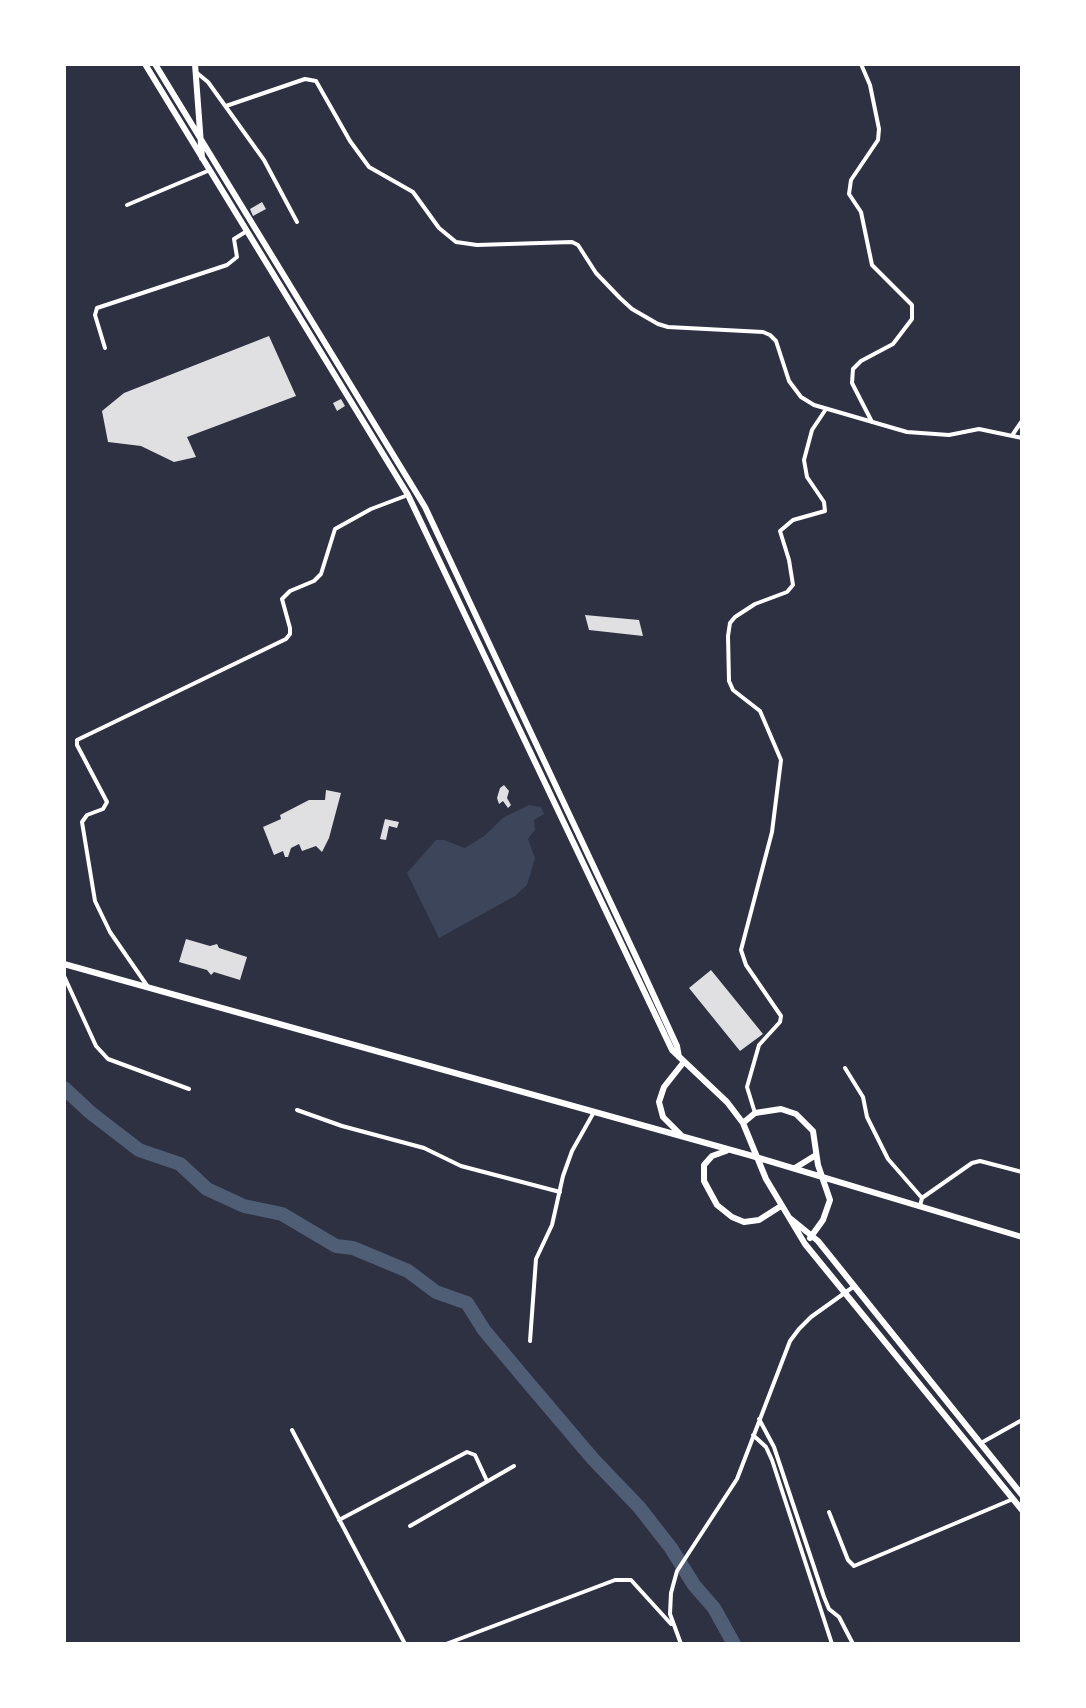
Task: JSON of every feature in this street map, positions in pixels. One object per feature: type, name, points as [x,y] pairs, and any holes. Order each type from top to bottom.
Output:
[{"type":"main road","points":[[145,64],[408,495],[672,1050],[727,1102],[743,1123],[761,1167],[805,1244],[1022,1510]]},
{"type":"main road","points":[[153,77],[155,64]]},
{"type":"main road","points":[[155,64],[430,516],[677,1046],[681,1060],[664,1087],[659,1102],[663,1117],[685,1138]]},
{"type":"main road","points":[[195,68],[202,158]]},
{"type":"main road","points":[[64,964],[768,1160],[1022,1237]]},
{"type":"main road","points":[[743,1123],[755,1113],[781,1109],[796,1114],[813,1131],[816,1155],[830,1200],[823,1220],[805,1244]]},
{"type":"main road","points":[[728,1150],[712,1156],[704,1165],[704,1181],[717,1205],[744,1222],[759,1220],[781,1206]]},
{"type":"main road","points":[[794,1168],[816,1155]]},
{"type":"main road","points":[[789,1218],[812,1235],[1022,1495]]},
{"type":"street","points":[[861,64],[870,85],[879,129],[878,140],[851,180],[849,194],[861,212],[872,265],[912,305],[912,319],[893,344],[861,361],[853,369],[852,383],[873,423]]},
{"type":"street","points":[[195,68],[264,160],[297,222]]},
{"type":"street","points":[[226,106],[305,79],[316,81],[350,141],[369,167],[413,192],[448,237],[466,244],[572,242],[578,245],[596,273],[620,298],[658,324],[770,335],[776,341],[789,381],[801,397],[826,409],[907,432],[949,435],[979,429],[1022,438]]},
{"type":"street","points":[[127,205],[210,170]]},
{"type":"street","points":[[105,348],[95,315],[97,308],[227,265],[237,257],[234,239],[247,231]]},
{"type":"street","points":[[755,1113],[747,1087],[759,1045],[780,1022],[781,1016],[746,965],[741,950],[772,832],[781,760],[760,711],[733,690],[729,681],[728,636],[730,623],[735,617],[755,604],[787,592],[793,585],[780,531],[793,520],[825,511],[824,502],[807,477],[804,460],[812,430],[826,409]]},
{"type":"street","points":[[1013,434],[1022,421]]},
{"type":"street","points":[[149,989],[110,932],[95,901],[82,822],[87,815],[106,807],[107,802],[77,740],[286,639],[290,628],[282,599],[321,574],[335,529],[371,509],[408,495]]},
{"type":"street","points":[[64,976],[89,1033],[108,1059],[189,1089]]},
{"type":"street","points":[[845,1068],[863,1097],[867,1117],[888,1159],[922,1198]]},
{"type":"street","points":[[297,1110],[342,1126],[424,1148],[461,1166],[560,1192]]},
{"type":"street","points":[[530,1341],[534,1267],[552,1225],[572,1151],[594,1112]]},
{"type":"street","points":[[920,1208],[922,1198],[963,1168],[980,1161],[1022,1172]]},
{"type":"street","points":[[681,1644],[673,1625],[671,1593],[677,1571],[729,1493],[790,1341],[799,1329],[854,1286]]},
{"type":"street","points":[[759,1419],[774,1447],[829,1609],[839,1617],[853,1644]]},
{"type":"street","points":[[981,1443],[1022,1420]]},
{"type":"street","points":[[292,1430],[405,1644]]},
{"type":"street","points":[[753,1435],[766,1447],[772,1460],[832,1644]]},
{"type":"street","points":[[339,1520],[467,1452],[475,1455],[487,1481]]},
{"type":"street","points":[[410,1526],[514,1466]]},
{"type":"street","points":[[829,1512],[848,1560],[854,1566],[1013,1499]]},
{"type":"street","points":[[446,1644],[615,1580],[631,1580],[673,1625]]},
{"type":"shaded area","points":[[529,805],[541,807],[544,814],[534,820],[535,830],[528,839],[535,858],[527,885],[515,896],[439,938],[407,873],[436,840],[465,848],[484,836],[504,817]]},
{"type":"building","points":[[262,202],[266,209],[253,216],[250,209]]},
{"type":"building","points":[[269,336],[296,396],[187,437],[196,457],[174,462],[141,446],[108,442],[102,411],[124,393]]},
{"type":"building","points":[[341,399],[345,406],[337,411],[333,403]]},
{"type":"building","points":[[585,615],[639,620],[643,636],[589,630]]},
{"type":"building","points":[[504,785],[509,791],[507,798],[511,805],[508,808],[503,801],[499,804],[497,798]]},
{"type":"building","points":[[326,790],[341,793],[322,852],[316,846],[302,851],[299,844],[291,848],[288,857],[283,851],[274,855],[263,827],[309,800],[325,800]]},
{"type":"building","points":[[385,819],[399,822],[397,828],[389,826],[386,840],[380,839]]},
{"type":"building","points":[[186,939],[210,946],[217,944],[219,948],[247,957],[240,980],[214,972],[211,975],[207,970],[179,962]]},
{"type":"building","points":[[711,970],[763,1034],[740,1051],[689,988]]},
{"type":"waterway","points":[[64,1088],[139,1150],[180,1164],[207,1189],[244,1206],[282,1214],[336,1246],[353,1248],[408,1271],[436,1292],[467,1303],[484,1330],[520,1373],[593,1459],[639,1507],[714,1608],[734,1644]]}]
